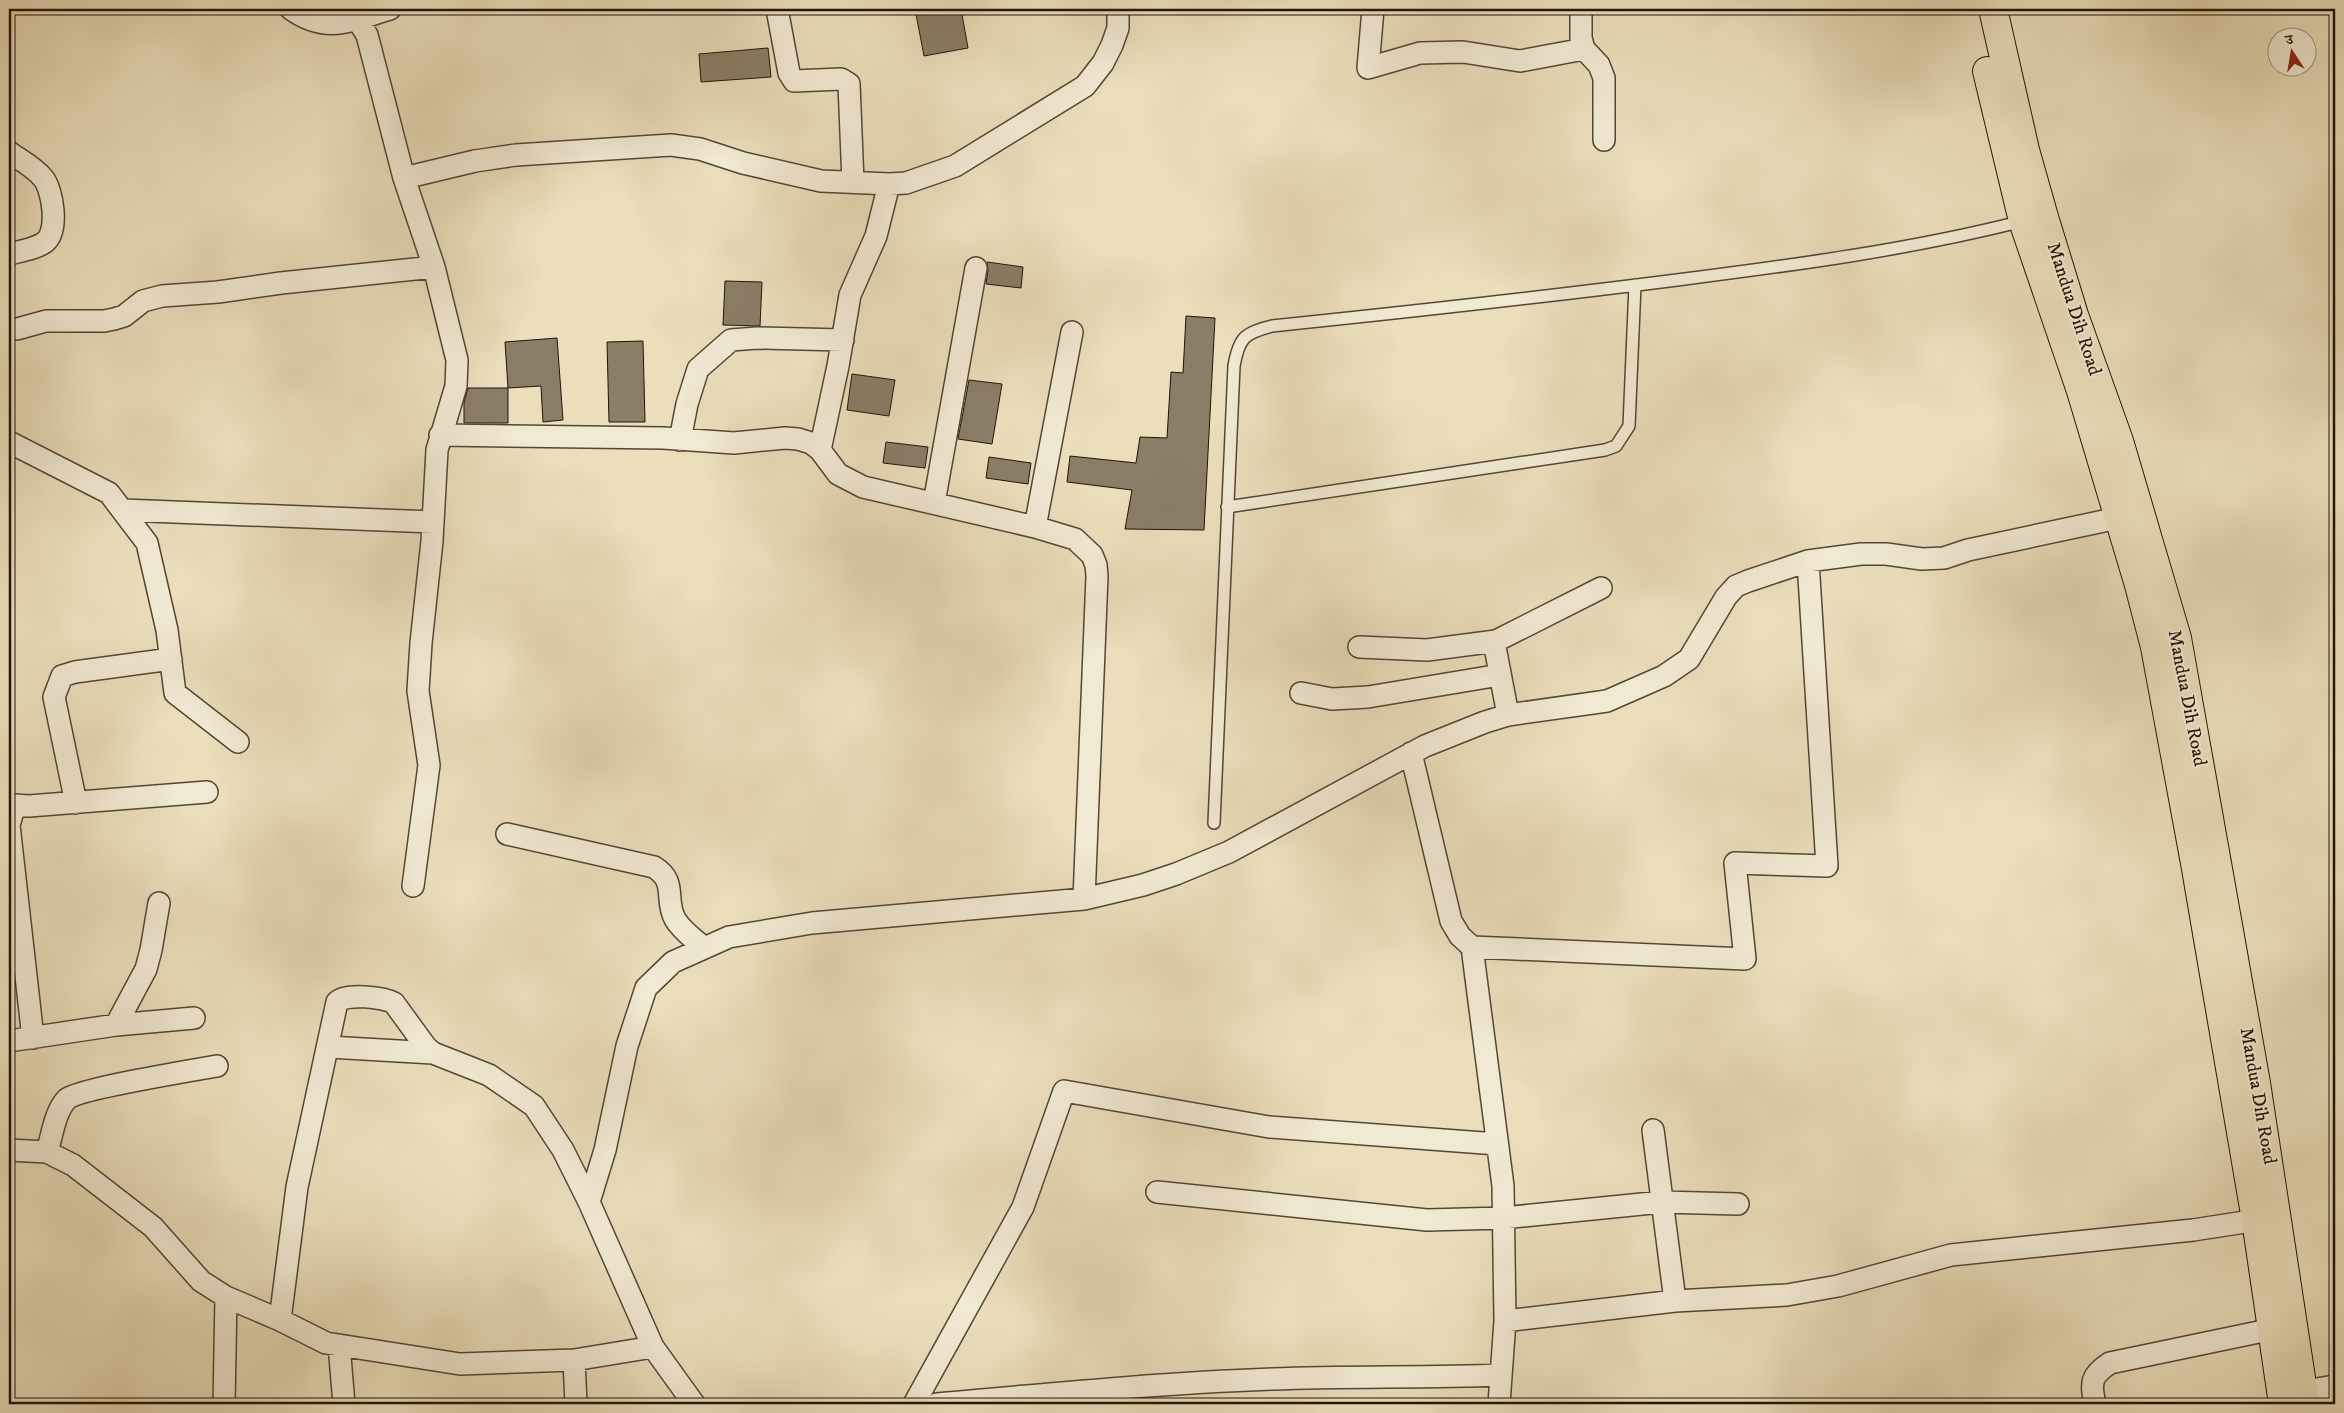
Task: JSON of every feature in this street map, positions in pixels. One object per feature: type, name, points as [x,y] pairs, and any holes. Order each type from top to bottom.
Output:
[{"type":"main road","name":"Mandua Dih Road","points":[[1974,9],[1996,116],[2023,221],[2081,391],[2139,585],[2155,647],[2195,863],[2267,1219],[2297,1400]]},
{"type":"main road","name":"Mandua Dih Road","points":[[1993,9],[2025,150],[2044,217],[2074,315],[2119,441],[2177,638],[2256,1083],[2267,1219],[2273,1329],[2297,1400]]},
{"type":"street","points":[[292,9],[304,17],[330,25],[354,14],[390,9]]},
{"type":"street","points":[[777,9],[789,73],[794,81],[841,79],[849,84],[853,182]]},
{"type":"street","points":[[404,178],[475,161],[516,155],[671,145],[700,149],[743,163],[820,181],[906,183],[956,166],[1085,86],[1103,63],[1112,45],[1118,28],[1118,9]]},
{"type":"street","points":[[1373,9],[1368,68],[1420,53],[1463,52],[1520,61],[1584,49]]},
{"type":"street","points":[[1581,9],[1581,38],[1584,49],[1599,65],[1604,78],[1604,140]]},
{"type":"street","points":[[354,14],[367,35],[404,178],[434,267],[454,346],[458,370],[446,423],[440,435],[437,450],[433,522],[418,691],[429,765],[413,886]]},
{"type":"street","points":[[9,152],[44,179],[48,187],[55,224],[45,242],[9,254]]},
{"type":"street","points":[[820,450],[843,340],[850,295],[876,236],[889,184]]},
{"type":"street","points":[[17,329],[46,320],[104,321],[114,319],[124,316],[143,301],[162,296],[218,292],[281,283],[434,267]]},
{"type":"street","points":[[934,503],[976,268]]},
{"type":"street","points":[[1035,527],[1072,332]]},
{"type":"street","points":[[680,440],[687,404],[698,369],[731,340],[758,338],[843,340]]},
{"type":"street","points":[[440,435],[680,440],[734,443],[785,438],[810,443],[820,450],[832,467],[848,481],[863,487],[1035,527],[1075,539],[1088,550],[1096,565],[1084,898]]},
{"type":"street","points":[[9,442],[109,493],[123,510],[147,542],[167,630],[175,693],[238,742]]},
{"type":"street","points":[[123,510],[433,522]]},
{"type":"street","points":[[589,1202],[606,1150],[627,1046],[646,988],[673,962],[703,947],[729,938],[812,923],[1084,898],[1152,883],[1229,852],[1412,754],[1455,734],[1508,715],[1607,701],[1664,676],[1689,659],[1726,596],[1736,586],[1808,561],[1861,554],[1886,554],[1922,559],[1944,558],[1968,550],[2118,518]]},
{"type":"street","points":[[1412,754],[1452,921],[1460,936],[1472,946],[1745,959],[1735,863],[1827,866],[1808,561]]},
{"type":"street","points":[[1358,647],[1427,650],[1496,640],[1600,588]]},
{"type":"street","points":[[1496,640],[1495,647],[1508,715]]},
{"type":"street","points":[[76,802],[54,697],[62,676],[75,672],[171,659]]},
{"type":"street","points":[[1301,693],[1332,699],[1368,697],[1500,675]]},
{"type":"street","points":[[33,1038],[9,824],[15,805],[207,792]]},
{"type":"street","points":[[507,834],[654,867],[662,872],[667,879],[674,918],[703,947]]},
{"type":"street","points":[[116,1025],[146,969],[158,902]]},
{"type":"street","points":[[1472,946],[1503,1186],[1504,1322],[1499,1404]]},
{"type":"street","points":[[280,1320],[297,1188],[329,1047],[337,1002],[342,997],[350,996],[389,1000],[394,1003],[426,1047],[433,1053]]},
{"type":"street","points":[[9,1041],[116,1025],[194,1018]]},
{"type":"street","points":[[329,1047],[433,1053],[489,1075],[534,1106],[563,1150],[589,1202],[653,1347],[694,1404]]},
{"type":"street","points":[[47,1152],[58,1113],[68,1098],[89,1091],[217,1066]]},
{"type":"street","points":[[914,1404],[1023,1206],[1064,1091],[1269,1127],[1498,1144]]},
{"type":"street","points":[[1653,1130],[1675,1301]]},
{"type":"street","points":[[9,1150],[47,1152],[73,1165],[153,1227],[201,1280],[226,1297],[280,1320],[326,1343],[460,1364],[574,1360],[653,1347]]},
{"type":"street","points":[[1157,1192],[1427,1220],[1503,1218],[1662,1202],[1738,1204]]},
{"type":"street","points":[[1504,1322],[1675,1301],[1787,1295],[1838,1286],[1951,1256],[2193,1230],[2267,1219]]},
{"type":"street","points":[[224,1404],[226,1297]]},
{"type":"street","points":[[2095,1404],[2092,1382],[2098,1370],[2110,1363],[2273,1329]]},
{"type":"street","points":[[339,1345],[344,1404]]},
{"type":"street","points":[[574,1360],[576,1404]]},
{"type":"street","points":[[937,1404],[1113,1397],[1275,1378],[1417,1378],[1501,1375]]},
{"type":"street","points":[[2297,1400],[2335,1386]]},
{"type":"lane","points":[[1214,823],[1234,366],[1237,348],[1243,337],[1254,331],[1272,326],[1810,263],[1968,235],[2023,221]]},
{"type":"lane","points":[[1227,507],[1605,450],[1616,446],[1629,426],[1634,285]]},
{"type":"building","points":[[915,9],[961,9],[968,48],[924,56]]},
{"type":"building","points":[[768,48],[771,77],[701,82],[699,54]]},
{"type":"building","points":[[987,262],[1023,267],[1021,288],[986,284]]},
{"type":"building","points":[[725,281],[762,282],[760,326],[723,325]]},
{"type":"building","points":[[1186,316],[1215,318],[1204,530],[1125,529],[1132,490],[1067,482],[1070,456],[1136,463],[1140,437],[1167,438],[1171,372],[1183,373]]},
{"type":"building","points":[[557,338],[563,420],[543,422],[541,386],[508,388],[505,342]]},
{"type":"building","points":[[643,341],[645,422],[609,422],[607,342]]},
{"type":"building","points":[[852,374],[895,380],[889,416],[847,410]]},
{"type":"building","points":[[969,380],[1002,384],[992,444],[958,439]]},
{"type":"building","points":[[468,388],[508,388],[508,423],[464,423],[464,402]]},
{"type":"building","points":[[886,442],[928,447],[925,468],[883,463]]},
{"type":"building","points":[[989,457],[1031,463],[1028,484],[986,478]]}]
